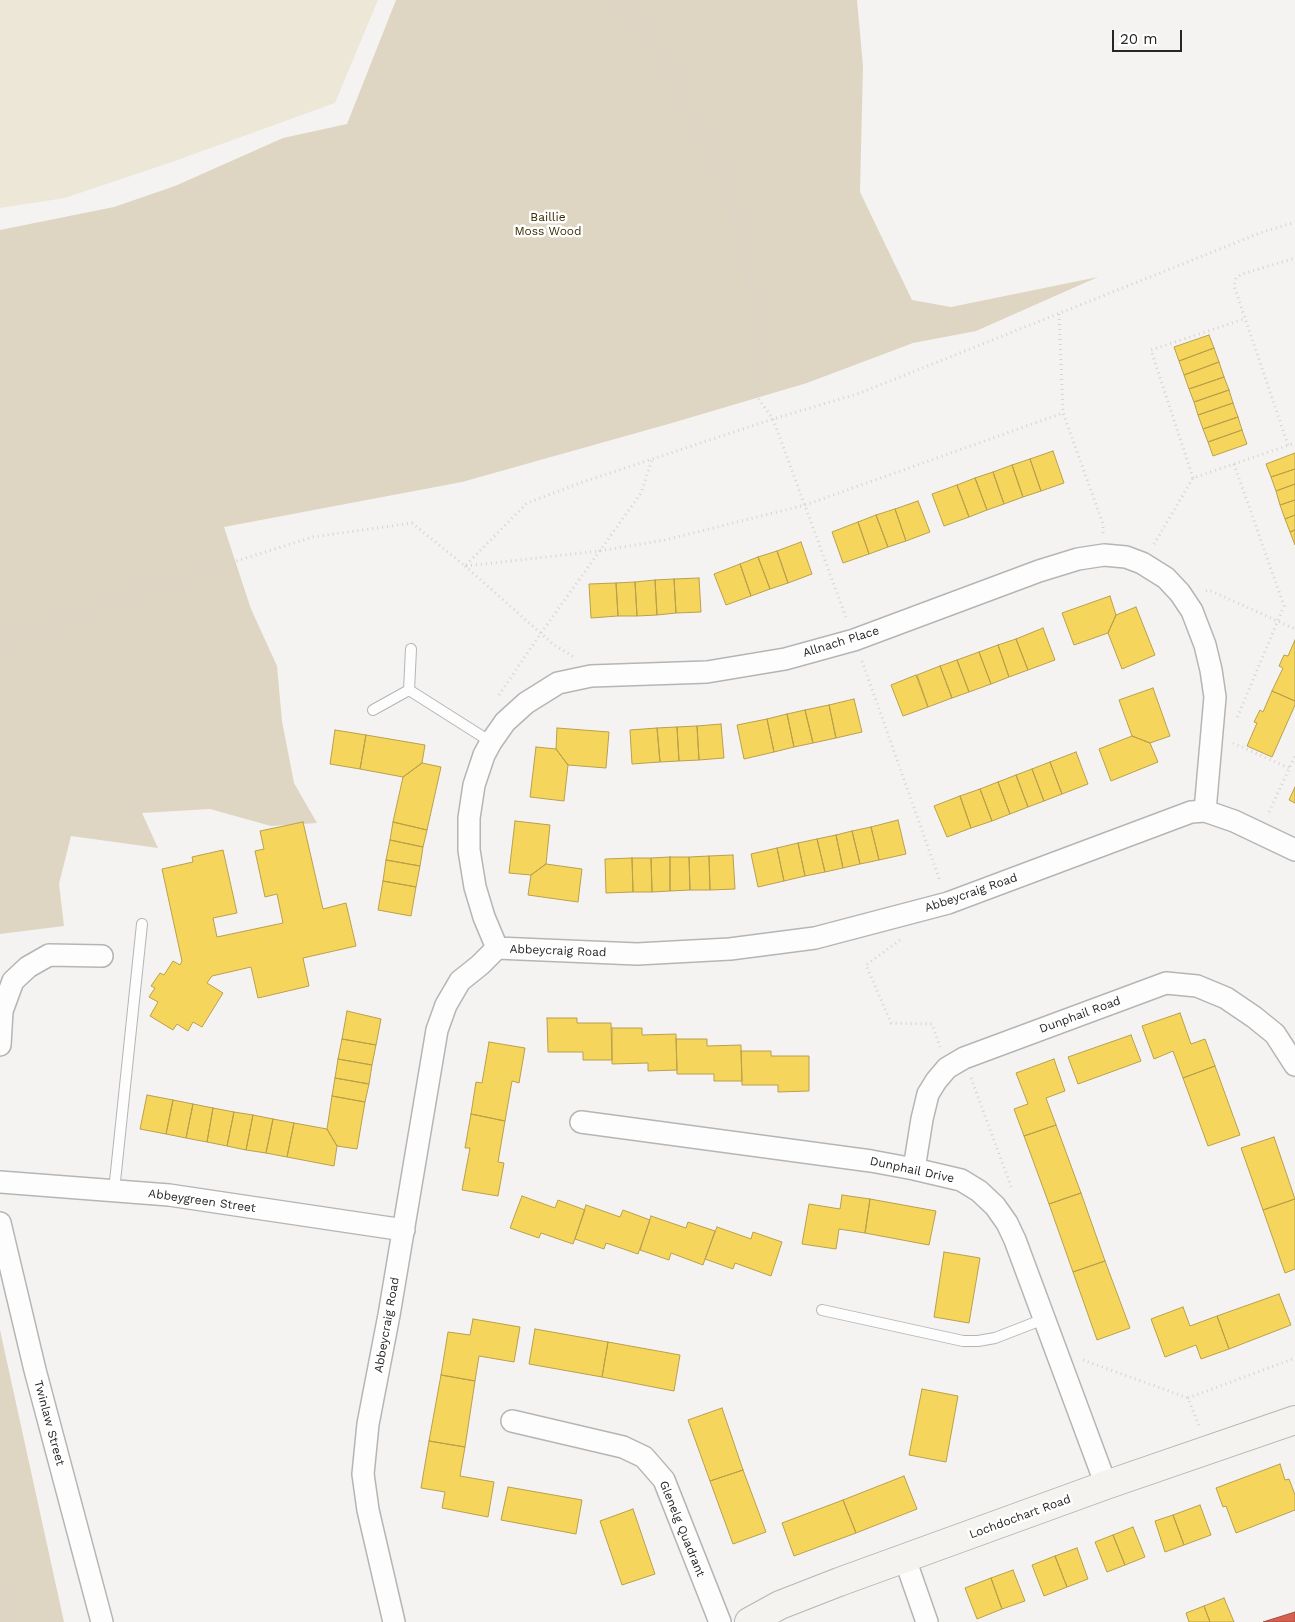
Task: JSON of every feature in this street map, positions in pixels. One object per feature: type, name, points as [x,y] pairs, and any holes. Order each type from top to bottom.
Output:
[{"type":"street","name":"Allnach Place","points":[[496,948],[475,887],[469,850],[469,818],[474,785],[484,755],[505,722],[526,702],[558,683],[591,676],[707,672],[785,659],[854,640],[1078,558],[1104,555],[1126,557],[1142,563],[1166,578],[1180,593],[1192,611],[1205,645],[1211,670],[1220,736],[1205,811]]},
{"type":"street","name":"Abbeycraig Road","points":[[394,1622],[368,1510],[362,1474],[368,1424],[404,1230],[437,1030],[446,1005],[460,981],[480,965],[496,948],[637,954],[730,949],[814,938],[948,903],[1191,812],[1205,811],[1234,820],[1295,850]]},
{"type":"street","points":[[0,1045],[2,1011],[13,981],[28,967],[49,955],[102,956]]},
{"type":"street","name":"Dunphail Road","points":[[956,1063],[1166,983],[1197,986],[1226,998],[1275,1034],[1295,1066]]},
{"type":"street","points":[[914,1169],[928,1094],[936,1080],[956,1063]]},
{"type":"street","name":"Dunphail Drive","points":[[581,1122],[871,1161],[960,1180],[979,1191],[1003,1216],[1015,1240],[1106,1485]]},
{"type":"street","name":"Abbeygreen Street","points":[[0,1182],[169,1195],[404,1230]]},
{"type":"street","name":"Twinlaw Street","points":[[0,1223],[35,1370],[102,1622]]},
{"type":"street","name":"Lochdochart Road","points":[[749,1622],[780,1605],[1106,1485],[1295,1420]]},
{"type":"street","name":"Glenelg Quadrant","points":[[512,1421],[623,1447],[644,1457],[664,1480],[720,1622]]},
{"type":"street","points":[[904,1560],[927,1622]]},
{"type":"lane","points":[[409,690],[411,649]]},
{"type":"lane","points":[[373,710],[409,690]]},
{"type":"lane","points":[[409,690],[491,742]]},
{"type":"lane","points":[[114,1191],[142,924]]},
{"type":"lane","points":[[822,1310],[963,1341],[978,1342],[995,1338],[1044,1319]]},
{"type":"path","points":[[614,0],[640,27],[668,61],[678,98],[724,170],[759,317],[754,394],[773,419],[948,903]]},
{"type":"path","points":[[465,566],[527,503],[580,483],[773,419],[860,393],[1260,233],[1295,222]]},
{"type":"path","points":[[1288,445],[1234,286],[1236,278],[1242,274],[1295,258]]},
{"type":"path","points":[[1059,314],[1063,413],[1103,524],[1104,555]]},
{"type":"path","points":[[1192,478],[1151,350],[1244,320]]},
{"type":"path","points":[[465,566],[599,551],[665,540],[805,505],[1063,413]]},
{"type":"path","points":[[1142,563],[1192,478],[1295,443]]},
{"type":"path","points":[[497,699],[540,633],[641,493],[652,460]]},
{"type":"path","points":[[1234,464],[1284,606],[1220,736],[1289,768]]},
{"type":"path","points":[[0,642],[45,630],[147,589],[313,536],[412,523],[465,566],[554,645],[579,660],[591,676]]},
{"type":"path","points":[[1185,601],[1209,590],[1295,629]]},
{"type":"path","points":[[1259,832],[1295,756]]},
{"type":"path","points":[[903,937],[866,965],[891,1024],[932,1024],[956,1063],[1013,1194],[1003,1216]]},
{"type":"path","points":[[1060,1362],[1077,1358],[1188,1398],[1295,1358]]},
{"type":"path","points":[[1188,1398],[1208,1450]]},
{"type":"path","points":[[0,1590],[10,1622]]},
{"type":"shaded area","points":[[0,0],[378,0],[335,103],[172,162],[65,198],[0,208]]},
{"type":"green space","name":"Baillie Moss Wood","points":[[396,0],[857,0],[863,66],[860,192],[912,300],[951,307],[1098,277],[976,331],[913,343],[807,383],[672,423],[462,482],[224,527],[251,609],[277,666],[282,721],[294,783],[317,823],[271,826],[210,809],[142,813],[158,848],[71,836],[59,884],[64,926],[0,934],[0,230],[114,207],[175,186],[283,138],[347,124]]},
{"type":"green space","points":[[0,1330],[64,1622],[0,1622]]},
{"type":"building: Homes","points":[[1209,335],[1214,348],[1179,361],[1174,347]]},
{"type":"building: Homes","points":[[1214,348],[1219,362],[1184,375],[1179,361]]},
{"type":"building: Homes","points":[[1219,362],[1224,377],[1189,389],[1184,375]]},
{"type":"building: Homes","points":[[1224,377],[1229,390],[1194,402],[1189,389]]},
{"type":"building: Homes","points":[[1229,390],[1233,403],[1198,415],[1194,402]]},
{"type":"building: Homes","points":[[1233,403],[1238,417],[1203,429],[1198,415]]},
{"type":"building: Homes","points":[[1238,417],[1242,430],[1208,442],[1203,429]]},
{"type":"building: Homes","points":[[1242,430],[1247,444],[1213,456],[1208,442]]},
{"type":"building: Homes","points":[[1053,451],[1064,483],[1041,491],[1030,459]]},
{"type":"building: Homes","points":[[1295,453],[1295,469],[1271,477],[1266,464]]},
{"type":"building: Homes","points":[[1030,459],[1041,491],[1023,497],[1012,465]]},
{"type":"building: Homes","points":[[1012,465],[1023,497],[1004,504],[993,472]]},
{"type":"building: Homes","points":[[1295,469],[1295,484],[1276,491],[1271,477]]},
{"type":"building: Homes","points":[[993,472],[1004,504],[987,510],[975,478]]},
{"type":"building: Homes","points":[[975,478],[987,510],[969,517],[957,485]]},
{"type":"building: Homes","points":[[1295,484],[1295,500],[1280,505],[1276,491]]},
{"type":"building: Homes","points":[[957,485],[969,517],[944,526],[932,494]]},
{"type":"building: Homes","points":[[1295,500],[1295,515],[1285,519],[1280,505]]},
{"type":"building: Homes","points":[[918,501],[930,532],[906,541],[895,509]]},
{"type":"building: Homes","points":[[895,509],[906,541],[888,547],[876,515]]},
{"type":"building: Homes","points":[[876,515],[888,547],[869,554],[858,522]]},
{"type":"building: Homes","points":[[1295,515],[1295,530],[1290,532],[1285,519]]},
{"type":"building: Homes","points":[[858,522],[869,554],[843,563],[832,532]]},
{"type":"building: Homes","points":[[1295,530],[1295,545],[1290,532]]},
{"type":"building: Homes","points":[[801,542],[812,574],[788,583],[777,551]]},
{"type":"building: Homes","points":[[777,551],[788,583],[770,589],[758,557]]},
{"type":"building: Homes","points":[[758,557],[770,589],[751,596],[740,564]]},
{"type":"building: Homes","points":[[740,564],[751,596],[726,605],[714,574]]},
{"type":"building: Homes","points":[[699,578],[701,612],[676,613],[674,579]]},
{"type":"building: Homes","points":[[674,579],[676,613],[657,615],[655,580]]},
{"type":"building: Homes","points":[[655,580],[657,615],[637,616],[635,582]]},
{"type":"building: Homes","points":[[635,582],[637,616],[618,616],[616,583]]},
{"type":"building: Homes","points":[[616,583],[618,616],[591,618],[589,584]]},
{"type":"building: Homes","points":[[1110,596],[1116,615],[1108,633],[1074,645],[1062,613]]},
{"type":"building: Homes","points":[[1136,607],[1155,655],[1122,669],[1108,633],[1116,615]]},
{"type":"building: Homes","points":[[1043,628],[1055,660],[1028,670],[1016,639]]},
{"type":"building: Homes","points":[[1016,639],[1028,670],[1009,677],[998,645]]},
{"type":"building: Homes","points":[[1295,640],[1295,701],[1272,691],[1283,668],[1279,666],[1284,655],[1288,656]]},
{"type":"building: Homes","points":[[998,645],[1009,677],[991,684],[979,652]]},
{"type":"building: Homes","points":[[979,652],[991,684],[969,692],[957,660]]},
{"type":"building: Homes","points":[[957,660],[969,692],[952,698],[940,666]]},
{"type":"building: Homes","points":[[940,666],[952,698],[928,707],[917,675]]},
{"type":"building: Homes","points":[[916,675],[928,707],[903,716],[891,685]]},
{"type":"building: Homes","points":[[1153,688],[1170,736],[1150,743],[1132,736],[1119,700]]},
{"type":"building: Homes","points":[[1272,691],[1295,701],[1295,705],[1272,757],[1247,746],[1257,723],[1254,722],[1260,710],[1263,712]]},
{"type":"building: Homes","points":[[854,699],[862,732],[836,738],[829,705]]},
{"type":"building: Homes","points":[[829,705],[836,738],[813,743],[805,710]]},
{"type":"building: Homes","points":[[805,710],[813,743],[794,747],[787,714]]},
{"type":"building: Homes","points":[[787,714],[794,747],[774,752],[767,719]]},
{"type":"building: Homes","points":[[767,719],[774,752],[744,759],[737,725]]},
{"type":"building: Homes","points":[[721,724],[724,758],[699,760],[697,726]]},
{"type":"building: Homes","points":[[697,726],[699,760],[679,761],[677,727]]},
{"type":"building: Homes","points":[[677,727],[679,761],[660,762],[657,728]]},
{"type":"building: Homes","points":[[557,728],[609,732],[606,768],[568,765],[556,749]]},
{"type":"building: Homes","points":[[657,728],[660,762],[632,764],[630,730]]},
{"type":"building: Homes","points":[[335,730],[366,735],[360,769],[330,764]]},
{"type":"building: Homes","points":[[366,735],[425,745],[422,763],[403,777],[360,769]]},
{"type":"building: Homes","points":[[1132,736],[1150,743],[1158,762],[1111,781],[1099,749]]},
{"type":"building: Homes","points":[[536,747],[556,749],[568,765],[564,801],[530,797]]},
{"type":"building: Homes","points":[[1076,752],[1088,784],[1062,794],[1050,762]]},
{"type":"building: Homes","points":[[1050,762],[1062,794],[1044,801],[1032,769]]},
{"type":"building: Homes","points":[[422,763],[441,767],[427,830],[393,822],[403,777]]},
{"type":"building: Homes","points":[[1032,769],[1044,801],[1028,807],[1016,775]]},
{"type":"building: Homes","points":[[1016,775],[1028,807],[1010,814],[998,782]]},
{"type":"building: Homes","points":[[998,782],[1010,814],[992,821],[980,789]]},
{"type":"building: Homes","points":[[1295,787],[1295,803],[1289,800]]},
{"type":"building: Homes","points":[[980,789],[992,821],[971,828],[960,796]]},
{"type":"building: Homes","points":[[960,796],[971,828],[947,837],[934,806]]},
{"type":"building: Homes","points":[[898,820],[906,854],[879,860],[871,827]]},
{"type":"building: Homes","points":[[515,821],[550,825],[546,864],[531,875],[509,873]]},
{"type":"building: Homes","points":[[303,822],[323,909],[346,903],[356,946],[303,958],[309,986],[258,998],[251,967],[212,976],[207,983],[223,993],[202,1027],[193,1022],[188,1031],[177,1024],[173,1030],[150,1016],[158,1002],[149,997],[155,988],[151,986],[160,973],[164,975],[173,961],[180,965],[182,961],[162,869],[193,862],[192,857],[223,850],[237,913],[213,918],[217,937],[283,923],[277,894],[265,897],[255,851],[264,849],[260,831]]},
{"type":"building: Homes","points":[[393,822],[427,830],[423,847],[390,840]]},
{"type":"building: Homes","points":[[871,827],[879,860],[860,864],[852,831]]},
{"type":"building: Homes","points":[[852,831],[860,864],[843,868],[836,835]]},
{"type":"building: Homes","points":[[836,835],[843,868],[825,872],[817,839]]},
{"type":"building: Homes","points":[[817,839],[825,872],[805,876],[798,843]]},
{"type":"building: Homes","points":[[390,840],[423,847],[420,866],[386,860]]},
{"type":"building: Homes","points":[[798,843],[805,876],[784,881],[777,848]]},
{"type":"building: Homes","points":[[777,848],[784,881],[758,887],[751,854]]},
{"type":"building: Homes","points":[[733,855],[735,889],[710,890],[709,856]]},
{"type":"building: Homes","points":[[709,856],[710,890],[690,890],[689,857]]},
{"type":"building: Homes","points":[[670,857],[670,891],[652,892],[651,858]]},
{"type":"building: Homes","points":[[670,857],[689,857],[690,890],[670,891]]},
{"type":"building: Homes","points":[[632,858],[651,858],[652,892],[633,892]]},
{"type":"building: Homes","points":[[632,858],[633,892],[606,893],[605,859]]},
{"type":"building: Homes","points":[[386,860],[420,866],[416,887],[383,881]]},
{"type":"building: Homes","points":[[546,864],[582,869],[578,902],[528,895],[531,875]]},
{"type":"building: Homes","points":[[383,881],[416,887],[411,916],[378,910]]},
{"type":"building: Homes","points":[[347,1011],[381,1019],[376,1045],[342,1039]]},
{"type":"building: Homes","points":[[1180,1013],[1191,1044],[1205,1039],[1215,1066],[1183,1078],[1173,1051],[1154,1059],[1142,1026]]},
{"type":"building: Homes","points":[[547,1018],[577,1018],[577,1023],[611,1023],[612,1060],[583,1060],[583,1052],[548,1052]]},
{"type":"building: Homes","points":[[612,1028],[642,1028],[642,1035],[676,1034],[677,1070],[648,1071],[648,1063],[612,1064]]},
{"type":"building: Homes","points":[[1131,1035],[1141,1061],[1078,1084],[1068,1057]]},
{"type":"building: Homes","points":[[342,1039],[376,1045],[372,1065],[338,1059]]},
{"type":"building: Homes","points":[[676,1039],[707,1039],[707,1046],[741,1045],[742,1081],[714,1081],[714,1074],[677,1074]]},
{"type":"building: Homes","points":[[489,1042],[525,1048],[519,1083],[512,1081],[505,1121],[471,1114],[476,1082],[482,1083]]},
{"type":"building: Homes","points":[[741,1051],[771,1051],[771,1056],[809,1056],[809,1091],[778,1092],[778,1085],[742,1085]]},
{"type":"building: Homes","points":[[338,1059],[372,1065],[369,1084],[335,1078]]},
{"type":"building: Homes","points":[[1054,1059],[1065,1091],[1046,1098],[1056,1125],[1024,1136],[1014,1109],[1028,1104],[1016,1073]]},
{"type":"building: Homes","points":[[1215,1066],[1240,1135],[1208,1146],[1183,1078]]},
{"type":"building: Homes","points":[[335,1078],[369,1084],[365,1102],[332,1096]]},
{"type":"building: Homes","points":[[147,1095],[173,1100],[166,1134],[140,1129]]},
{"type":"building: Homes","points":[[332,1096],[365,1102],[357,1149],[337,1146],[327,1129]]},
{"type":"building: Homes","points":[[173,1100],[193,1104],[186,1138],[166,1134]]},
{"type":"building: Homes","points":[[193,1104],[213,1108],[207,1142],[186,1138]]},
{"type":"building: Homes","points":[[213,1108],[234,1112],[227,1146],[207,1142]]},
{"type":"building: Homes","points":[[234,1112],[253,1115],[246,1150],[227,1146]]},
{"type":"building: Homes","points":[[471,1114],[505,1121],[498,1162],[504,1163],[498,1196],[462,1190],[470,1148],[465,1148]]},
{"type":"building: Homes","points":[[253,1115],[273,1119],[266,1153],[246,1150]]},
{"type":"building: Homes","points":[[273,1119],[294,1123],[287,1157],[266,1153]]},
{"type":"building: Homes","points":[[294,1123],[327,1129],[337,1146],[334,1166],[287,1157]]},
{"type":"building: Homes","points":[[1056,1125],[1081,1193],[1049,1204],[1024,1136]]},
{"type":"building: Homes","points":[[1274,1137],[1295,1199],[1263,1210],[1241,1148]]},
{"type":"building: Homes","points":[[1081,1193],[1105,1261],[1073,1272],[1049,1204]]},
{"type":"building: Homes","points":[[842,1195],[870,1199],[865,1233],[839,1229],[836,1249],[802,1244],[809,1204],[840,1209]]},
{"type":"building: Homes","points":[[522,1196],[555,1208],[558,1200],[585,1210],[573,1244],[541,1233],[539,1238],[510,1228]]},
{"type":"building: Homes","points":[[870,1199],[936,1211],[929,1245],[865,1233]]},
{"type":"building: Homes","points":[[1295,1199],[1295,1269],[1285,1273],[1263,1210]]},
{"type":"building: Homes","points":[[586,1205],[620,1217],[623,1210],[650,1220],[638,1254],[606,1243],[604,1249],[575,1239]]},
{"type":"building: Homes","points":[[651,1216],[686,1228],[688,1222],[715,1231],[703,1265],[671,1253],[669,1260],[640,1250]]},
{"type":"building: Homes","points":[[717,1227],[751,1239],[753,1232],[782,1242],[771,1276],[735,1263],[733,1269],[705,1259]]},
{"type":"building: Homes","points":[[944,1252],[980,1258],[969,1323],[934,1317]]},
{"type":"building: Homes","points":[[1105,1261],[1130,1328],[1097,1340],[1073,1272]]},
{"type":"building: Homes","points":[[1279,1294],[1291,1325],[1229,1349],[1217,1316]]},
{"type":"building: Homes","points":[[1183,1307],[1190,1326],[1217,1316],[1229,1349],[1201,1359],[1196,1345],[1165,1357],[1151,1319]]},
{"type":"building: Homes","points":[[473,1319],[520,1327],[514,1362],[479,1356],[475,1381],[441,1375],[448,1332],[470,1335]]},
{"type":"building: Homes","points":[[535,1329],[608,1342],[602,1377],[529,1364]]},
{"type":"building: Homes","points":[[608,1342],[680,1355],[674,1391],[602,1377]]},
{"type":"building: Homes","points":[[441,1375],[475,1381],[465,1447],[429,1441]]},
{"type":"building: Homes","points":[[922,1389],[958,1396],[946,1462],[909,1455]]},
{"type":"building: Homes","points":[[722,1408],[743,1470],[710,1481],[688,1420]]},
{"type":"building: Homes","points":[[429,1441],[465,1447],[460,1476],[494,1482],[488,1517],[442,1508],[445,1492],[421,1488]]},
{"type":"building: Homes","points":[[1280,1464],[1285,1480],[1289,1479],[1295,1495],[1295,1510],[1236,1533],[1226,1506],[1223,1507],[1216,1488]]},
{"type":"building: Homes","points":[[743,1470],[766,1532],[733,1544],[710,1481]]},
{"type":"building: Homes","points":[[904,1476],[917,1509],[856,1533],[843,1500]]},
{"type":"building: Homes","points":[[508,1487],[582,1500],[576,1534],[501,1520]]},
{"type":"building: Homes","points":[[843,1500],[856,1533],[794,1556],[782,1523]]},
{"type":"building: Homes","points":[[1200,1505],[1211,1535],[1184,1545],[1173,1515]]},
{"type":"building: Homes","points":[[633,1509],[655,1574],[622,1585],[600,1521]]},
{"type":"building: Homes","points":[[1173,1515],[1184,1545],[1165,1552],[1155,1521]]},
{"type":"building: Homes","points":[[1133,1527],[1145,1557],[1125,1565],[1113,1535]]},
{"type":"building: Homes","points":[[1113,1535],[1125,1565],[1107,1572],[1095,1542]]},
{"type":"building: Homes","points":[[1077,1548],[1088,1579],[1067,1587],[1055,1556]]},
{"type":"building: Homes","points":[[1055,1556],[1067,1587],[1044,1596],[1032,1565]]},
{"type":"building: Homes","points":[[1013,1570],[1025,1601],[1002,1609],[991,1578]]},
{"type":"building: Homes","points":[[991,1578],[1002,1609],[977,1619],[965,1588]]},
{"type":"building: Homes","points":[[1224,1598],[1234,1622],[1210,1622],[1204,1606]]},
{"type":"building: Homes","points":[[1204,1606],[1210,1622],[1189,1622],[1186,1613]]},
{"type":"building: Shops","points":[[1295,1612],[1295,1622],[1263,1622]]}]
